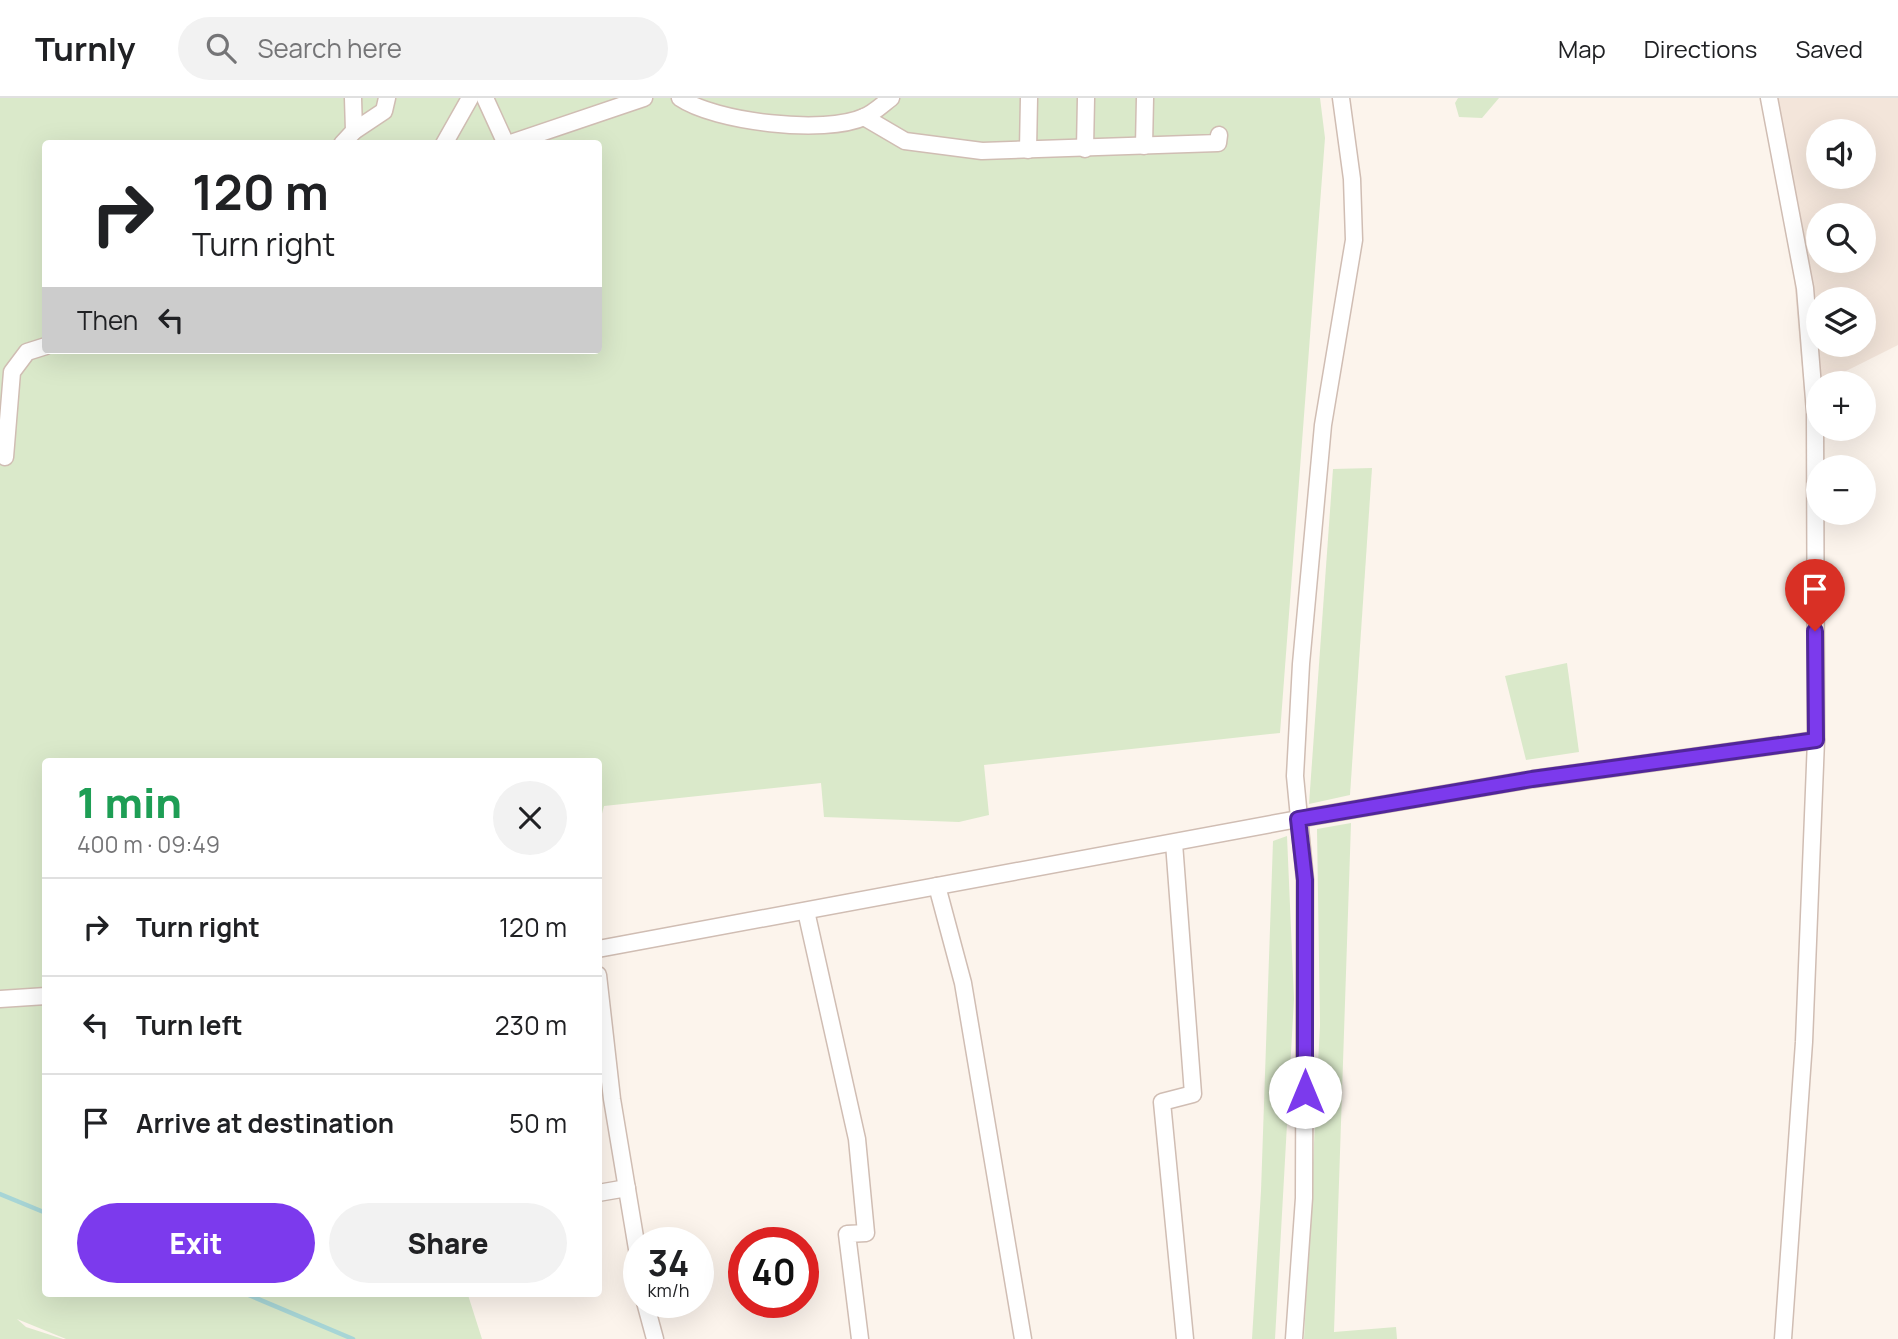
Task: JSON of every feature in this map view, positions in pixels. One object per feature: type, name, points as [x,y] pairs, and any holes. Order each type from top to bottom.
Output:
[{"type":"street","points":[[348,137],[353,98]]},
{"type":"street","points":[[348,137],[384,111],[387,98]]},
{"type":"street","points":[[446,140],[470,98]]},
{"type":"street","points":[[485,98],[505,140]]},
{"type":"street","points":[[519,140],[644,98]]},
{"type":"street","points":[[680,98],[743,119],[807,127],[864,117],[891,98]]},
{"type":"street","points":[[1028,150],[1029,98]]},
{"type":"street","points":[[1085,149],[1086,98]]},
{"type":"street","points":[[1144,98],[1144,146]]},
{"type":"street","points":[[1294,1339],[1304,1198],[1305,880],[1295,776],[1301,664],[1323,425],[1354,240],[1352,178],[1341,98]]},
{"type":"street","points":[[1769,98],[1805,288],[1815,412],[1816,740],[1804,1042],[1783,1339]]},
{"type":"street","points":[[864,117],[905,141],[982,151],[1218,143],[1219,135]]},
{"type":"street","points":[[5,457],[12,372],[26,352],[42,347]]},
{"type":"street","points":[[602,948],[1298,819],[1532,779],[1816,740]]},
{"type":"street","points":[[1174,843],[1193,1094],[1162,1102],[1185,1339]]},
{"type":"street","points":[[937,886],[962,984],[1002,1199],[1023,1339]]},
{"type":"street","points":[[806,911],[857,1139],[866,1233],[847,1234],[860,1339]]},
{"type":"street","points":[[0,999],[42,996]]},
{"type":"street","points":[[602,1041],[604,1074],[633,1227]]},
{"type":"street","points":[[602,1191],[627,1188]]},
{"type":"street","points":[[649,1318],[655,1339]]},
{"type":"shaded area","points":[[1778,98],[1898,98],[1898,345],[1876,356],[1876,287],[1806,287],[1806,357],[1874,357],[1846,371],[1806,371],[1804,392]]},
{"type":"green space","points":[[0,98],[1320,98],[1325,138],[1280,733],[984,765],[989,815],[959,822],[824,817],[821,783],[604,806],[602,814],[602,758],[42,758],[42,1297],[469,1297],[482,1339],[66,1339],[17,1319],[26,1327],[63,1339],[0,1339]]},
{"type":"green space","points":[[1458,98],[1499,98],[1482,118],[1459,117],[1455,103]]},
{"type":"green space","points":[[1372,468],[1350,795],[1309,804],[1333,469]]},
{"type":"green space","points":[[1567,663],[1579,752],[1526,760],[1505,676]]},
{"type":"green space","points":[[1351,823],[1334,1332],[1396,1327],[1397,1339],[1304,1339],[1320,1025],[1317,829]]},
{"type":"green space","points":[[1287,836],[1294,999],[1275,1339],[1252,1339],[1261,1191],[1273,841]]},
{"type":"waterway","points":[[0,1194],[42,1211]]},
{"type":"waterway","points":[[253,1297],[353,1339]]},
{"type":"route","points":[[1305,1092],[1305,880],[1298,819],[1532,779],[1816,740],[1815,631]]}]
